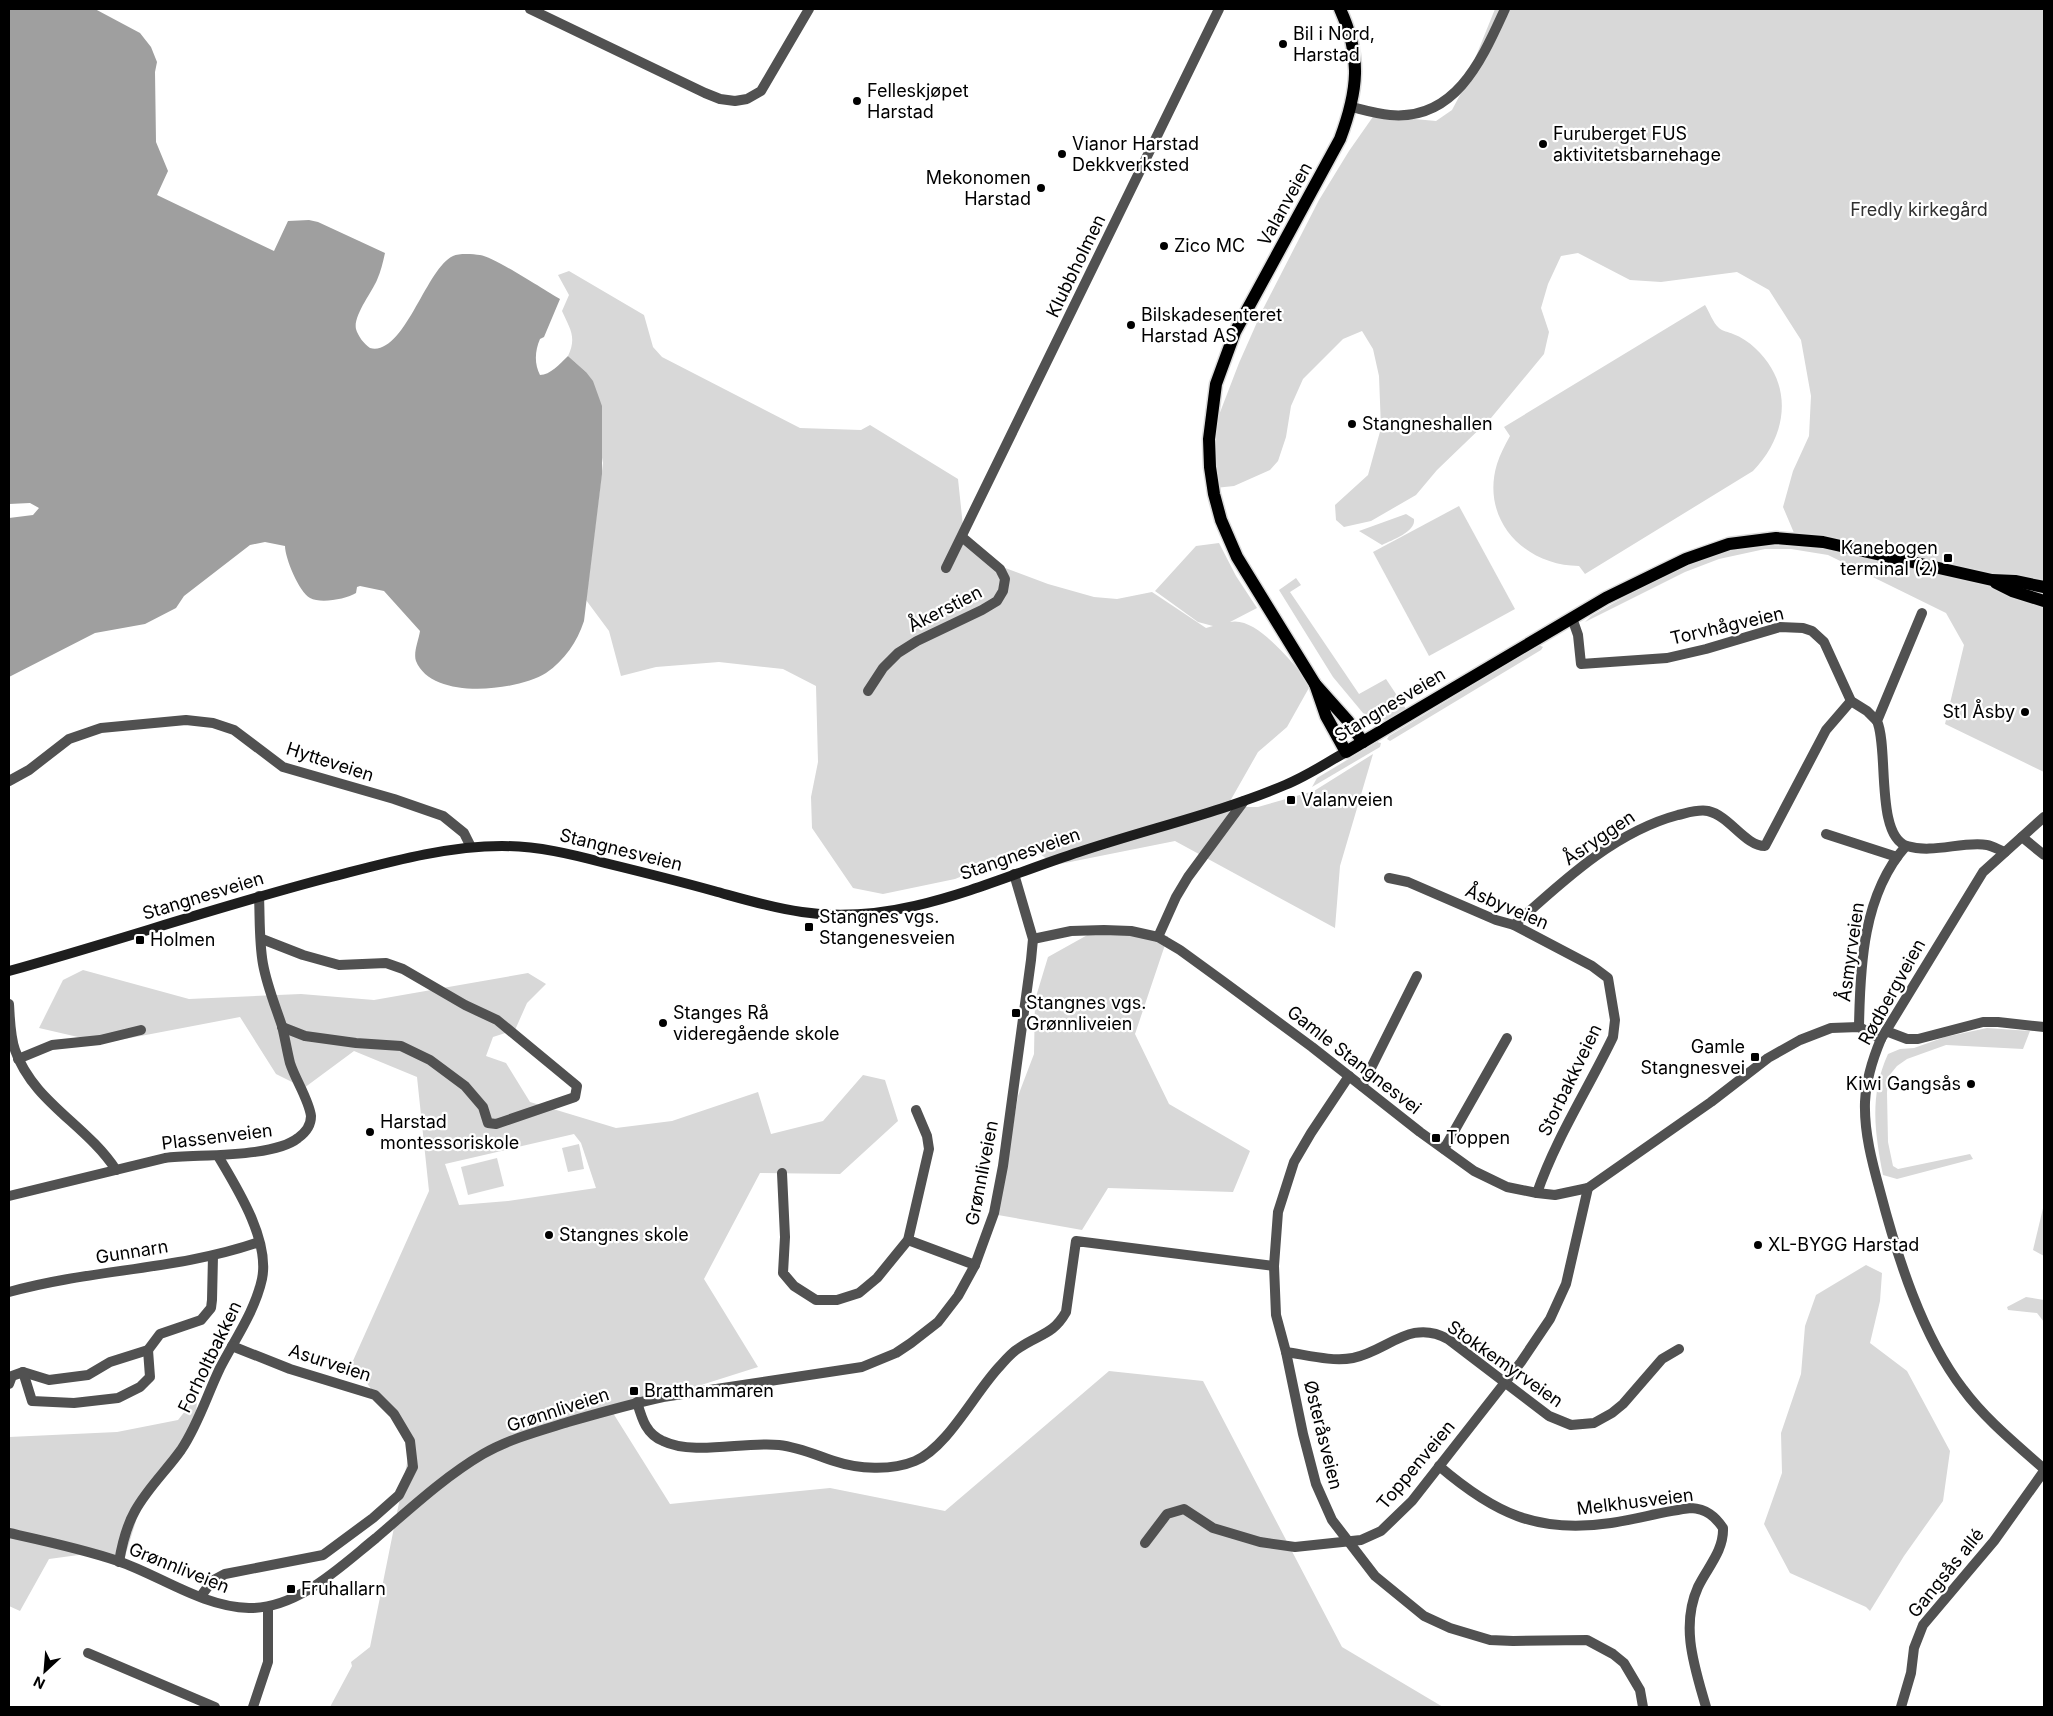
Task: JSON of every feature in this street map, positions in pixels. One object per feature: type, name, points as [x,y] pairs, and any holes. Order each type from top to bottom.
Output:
[{"type":"main road","name":"Valanveien","points":[[1340,9],[1350,32],[1354,56],[1356,79],[1352,107],[1340,140],[1235,332],[1216,384],[1211,410],[1209,439],[1210,467],[1221,520],[1237,557],[1315,684],[1348,721],[1363,742]]},
{"type":"main road","name":"Stangnesveien","points":[[9,971],[110,943],[259,896],[368,868],[471,847],[540,848],[572,854],[753,902],[804,912],[844,914],[891,911],[954,896],[1080,852],[1244,801],[1286,785],[1346,752],[1606,598],[1686,559],[1729,544],[1754,539],[1776,538],[1823,542],[1992,580],[2015,581],[2044,587]]},
{"type":"main road","name":"Stangnesveien","points":[[1992,580],[2012,591],[2044,601]]},
{"type":"main road","name":"Valanveien","points":[[1315,684],[1326,716],[1346,752]]},
{"type":"street","points":[[530,9],[706,93],[720,99],[735,101],[747,99],[761,91],[809,9]]},
{"type":"street","name":"Klubbholmen","points":[[962,537],[1219,9]]},
{"type":"street","points":[[1352,107],[1390,115],[1409,114],[1428,110],[1449,99],[1464,84],[1474,70],[1505,9]]},
{"type":"street","name":"Åkerstien","points":[[868,691],[883,668],[898,653],[917,641],[982,610],[997,601],[1003,591],[1005,579],[1000,569],[962,537],[946,568]]},
{"type":"street","points":[[1877,721],[1922,613]]},
{"type":"street","name":"Torvhågveien","points":[[1572,618],[1578,635],[1581,664],[1667,658],[1780,628],[1803,628],[1812,631],[1824,642],[1851,701]]},
{"type":"street","points":[[1851,701],[1867,711],[1877,721],[1882,735],[1885,801],[1898,840],[1906,846],[1926,848],[1986,845],[2005,852]]},
{"type":"street","name":"Åsryggen","points":[[1514,925],[1577,871],[1607,850],[1634,832],[1667,818],[1688,812],[1708,812],[1725,819],[1751,841],[1760,846],[1765,846],[1826,730],[1851,701]]},
{"type":"street","name":"Hytteveien","points":[[9,781],[29,770],[68,739],[102,728],[186,720],[214,723],[234,730],[282,767],[443,816],[464,833],[471,847]]},
{"type":"street","points":[[1158,937],[1176,897],[1188,877],[1227,827],[1244,801]]},
{"type":"street","name":"Rødbergveien","points":[[2044,817],[1983,872],[1883,1035],[1875,1054],[1865,1101],[1868,1142],[1885,1211],[1906,1274],[1930,1335],[1963,1390],[2005,1434],[2044,1470]]},
{"type":"street","points":[[1826,834],[1897,857]]},
{"type":"street","points":[[2022,837],[2044,855]]},
{"type":"street","name":"Åsmyrveien","points":[[1859,1027],[1859,995],[1874,900],[1897,857],[1906,846]]},
{"type":"street","name":"Grønnliveien","points":[[9,1532],[119,1562],[200,1596],[232,1606],[268,1607],[302,1593],[332,1573],[445,1481],[484,1454],[529,1434],[637,1402],[692,1392],[841,1371],[878,1361],[911,1344],[938,1322],[958,1296],[975,1265],[987,1236],[998,1193],[1033,939],[1014,874]]},
{"type":"street","name":"Åsbyveien","points":[[1389,878],[1408,882],[1496,920],[1514,925],[1592,966],[1608,978]]},
{"type":"street","name":"Plassenveien","points":[[9,1196],[165,1158],[218,1156],[269,1149],[290,1143],[299,1138],[310,1123],[310,1116],[296,1080],[282,1027],[268,988],[263,962],[259,896]]},
{"type":"street","name":"Gamle Stangnesvei","points":[[1033,939],[1071,931],[1104,930],[1131,931],[1158,937],[1180,950],[1224,982],[1474,1171],[1507,1187],[1537,1193],[1555,1194],[1588,1188],[1711,1102],[1768,1058],[1800,1040],[1831,1028],[1859,1027]]},
{"type":"street","points":[[262,940],[303,955],[339,965],[386,963],[404,969],[466,1005],[498,1020],[577,1086],[575,1097],[496,1124],[488,1123],[484,1107],[465,1086],[430,1060],[401,1046],[356,1043],[305,1036],[282,1027]]},
{"type":"street","points":[[1362,1086],[1417,976]]},
{"type":"street","name":"Storbakkveien","points":[[1537,1193],[1547,1164],[1616,1028],[1608,978]]},
{"type":"street","points":[[9,1004],[11,1049],[26,1075],[45,1098],[107,1156],[116,1170]]},
{"type":"street","points":[[1859,1027],[1883,1035],[1907,1039],[1918,1039],[1983,1022],[2044,1027]]},
{"type":"street","points":[[18,1059],[52,1045],[100,1040],[141,1030]]},
{"type":"street","points":[[1444,1149],[1507,1038]]},
{"type":"street","points":[[1286,1352],[1276,1315],[1274,1266],[1278,1212],[1294,1162],[1349,1076]]},
{"type":"street","points":[[782,1172],[785,1237],[783,1273],[794,1286],[816,1300],[837,1300],[859,1293],[876,1278],[908,1240],[929,1149],[927,1136],[916,1110]]},
{"type":"street","name":"Forholtbakken","points":[[119,1562],[122,1546],[134,1512],[185,1444],[256,1298],[262,1278],[263,1266],[254,1225],[233,1181],[218,1156]]},
{"type":"street","name":"Toppenveien","points":[[1145,1543],[1167,1514],[1184,1509],[1213,1528],[1260,1542],[1294,1547],[1361,1540],[1387,1526],[1412,1501],[1539,1338],[1559,1301],[1572,1261],[1588,1188]]},
{"type":"street","points":[[908,1240],[975,1265]]},
{"type":"street","points":[[637,1402],[643,1422],[651,1433],[670,1444],[688,1447],[778,1444],[847,1465],[871,1468],[890,1467],[916,1461],[926,1455],[942,1439],[1007,1358],[1019,1348],[1054,1329],[1060,1322],[1066,1312],[1076,1241],[1274,1266]]},
{"type":"street","name":"Gunnarn","points":[[9,1292],[57,1280],[213,1256],[259,1242]]},
{"type":"street","points":[[9,1384],[12,1376],[23,1372],[48,1380],[88,1375],[110,1362],[148,1350],[160,1334],[201,1320],[207,1314],[212,1300],[213,1256]]},
{"type":"street","name":"Stokkemyrveien","points":[[1286,1352],[1351,1359],[1362,1356],[1406,1335],[1429,1332],[1448,1339],[1504,1383],[1559,1421],[1571,1425],[1594,1423],[1603,1419],[1623,1404],[1662,1359],[1679,1349]]},
{"type":"street","name":"Asurveien","points":[[200,1596],[212,1581],[225,1574],[322,1555],[373,1518],[399,1495],[413,1467],[410,1441],[394,1414],[374,1395],[290,1369],[232,1346]]},
{"type":"street","points":[[23,1372],[32,1401],[74,1403],[118,1398],[140,1387],[150,1377],[148,1350]]},
{"type":"street","name":"Østeråsveien","points":[[1286,1352],[1303,1434],[1316,1484],[1332,1520],[1375,1576],[1424,1616],[1437,1623],[1490,1640],[1588,1640],[1613,1654],[1624,1663],[1640,1690],[1643,1707]]},
{"type":"street","name":"Melkhusveien","points":[[1440,1466],[1459,1483],[1491,1505],[1543,1523],[1591,1526],[1691,1508],[1711,1514],[1723,1528],[1722,1541],[1698,1587],[1693,1601],[1689,1627],[1694,1664],[1706,1707]]},
{"type":"street","name":"Gangsås allé","points":[[1901,1707],[1911,1673],[1914,1648],[1922,1625],[1994,1541],[2044,1470]]},
{"type":"street","points":[[253,1707],[268,1662],[268,1607]]},
{"type":"street","points":[[88,1653],[215,1707]]},
{"type":"green space","name":"Fredly kirkegård","points":[[1495,9],[2044,9],[2044,772],[1945,724],[1964,645],[1946,613],[1828,555],[1791,549],[1765,549],[1719,559],[1685,572],[1585,622],[1591,616],[1668,574],[1709,557],[1759,546],[1812,548],[1797,540],[1783,507],[1793,471],[1809,436],[1811,396],[1801,340],[1769,290],[1737,272],[1661,282],[1630,280],[1578,253],[1561,256],[1548,284],[1541,308],[1549,332],[1544,354],[1491,418],[1437,470],[1416,495],[1371,521],[1344,527],[1336,520],[1335,505],[1368,475],[1381,428],[1379,376],[1373,349],[1362,331],[1343,339],[1303,379],[1291,406],[1286,437],[1278,461],[1270,470],[1234,486],[1215,488],[1209,461],[1219,415],[1262,311],[1319,200],[1349,151],[1377,111],[1393,117],[1436,121],[1452,110],[1461,93]]},
{"type":"green space","points":[[569,271],[644,315],[653,347],[662,357],[800,428],[861,430],[870,425],[958,479],[965,545],[981,559],[1048,584],[1094,597],[1117,599],[1152,592],[1206,628],[1213,626],[1198,622],[1155,591],[1196,546],[1219,543],[1236,576],[1257,608],[1230,622],[1240,622],[1262,633],[1283,652],[1308,680],[1310,686],[1287,727],[1258,752],[1229,803],[1237,807],[1258,807],[1314,791],[1373,754],[1340,866],[1335,928],[1175,841],[1055,865],[1032,848],[955,879],[883,894],[853,888],[812,828],[811,797],[818,762],[816,686],[783,669],[719,662],[656,667],[621,676],[609,631],[586,600],[603,463],[586,372],[568,356],[572,338],[570,328],[562,311],[569,295],[558,275]]},
{"type":"green space","points":[[1705,305],[1717,326],[1742,338],[1753,346],[1768,362],[1776,377],[1781,393],[1782,410],[1774,442],[1765,457],[1753,471],[1585,574],[1579,566],[1559,564],[1541,558],[1525,548],[1511,536],[1501,521],[1495,504],[1493,484],[1497,464],[1510,436],[1504,427]]},
{"type":"green space","points":[[1459,506],[1515,609],[1429,656],[1373,552]]},
{"type":"green space","points":[[1406,514],[1414,519],[1414,524],[1411,528],[1382,545],[1359,531]]},
{"type":"green space","points":[[1296,578],[1301,585],[1290,592],[1359,694],[1386,679],[1406,709],[1387,720],[1372,718],[1363,713],[1333,677],[1279,590]]},
{"type":"green space","points":[[1539,645],[1543,647],[1541,650],[1390,741],[1387,739],[1389,736]]},
{"type":"green space","points":[[1377,742],[1381,743],[1380,747],[1312,787],[1317,778]]},
{"type":"green space","points":[[1091,933],[1168,936],[1135,1034],[1169,1104],[1250,1151],[1233,1192],[1108,1188],[1082,1230],[998,1215],[1018,1096],[1034,1054],[1035,1000],[1048,957]]},
{"type":"green space","points":[[83,970],[189,999],[301,994],[374,1000],[528,973],[546,984],[527,1003],[515,1030],[493,1037],[486,1056],[506,1063],[530,1102],[616,1128],[672,1121],[758,1092],[771,1134],[823,1121],[863,1075],[885,1080],[898,1121],[840,1174],[760,1173],[704,1279],[758,1367],[613,1413],[670,1504],[830,1488],[945,1511],[1109,1371],[1203,1381],[1342,1647],[1443,1707],[330,1707],[352,1666],[351,1662],[370,1647],[411,1443],[352,1363],[429,1191],[417,1077],[354,1051],[304,1088],[276,1074],[240,1017],[104,1043],[39,1028],[63,980]],"holes":[[[574,1134],[581,1143],[596,1188],[508,1201],[459,1205],[445,1164]]]},
{"type":"green space","points":[[1987,1028],[2030,1031],[2023,1049],[1946,1045],[1907,1059],[1897,1066],[1888,1077],[1888,1142],[1893,1166],[1898,1169],[1970,1154],[1973,1159],[1897,1179],[1883,1175],[1875,1114],[1878,1085],[1888,1054],[1900,1049],[1914,1048],[1945,1037]]},
{"type":"green space","points":[[579,1144],[584,1169],[568,1172],[562,1148]]},
{"type":"green space","points":[[497,1158],[504,1186],[468,1195],[461,1167]]},
{"type":"green space","points":[[2044,1204],[2044,1256],[2033,1250]]},
{"type":"green space","points":[[1866,1265],[1882,1273],[1880,1301],[1870,1343],[1907,1371],[1950,1451],[1943,1501],[1904,1556],[1870,1611],[1866,1607],[1790,1573],[1764,1524],[1782,1473],[1781,1433],[1801,1374],[1805,1326],[1816,1295]]},
{"type":"green space","points":[[2026,1297],[2044,1300],[2044,1322],[2037,1313],[2008,1310],[2007,1307]]},
{"type":"green space","points":[[197,1396],[196,1422],[143,1498],[123,1563],[86,1554],[49,1559],[20,1611],[9,1606],[9,1437],[117,1432],[178,1420]]},
{"type":"shaded area","points":[[9,9],[95,9],[140,33],[151,47],[157,62],[155,72],[156,142],[168,171],[157,195],[274,251],[288,221],[309,220],[318,222],[385,253],[375,285],[360,311],[356,324],[360,337],[370,348],[382,347],[394,339],[404,326],[433,277],[443,264],[456,255],[474,254],[487,257],[560,299],[544,337],[538,343],[536,352],[537,366],[540,375],[544,375],[568,356],[593,381],[602,406],[602,474],[584,621],[570,650],[553,668],[533,679],[496,688],[476,689],[457,687],[439,682],[425,674],[416,661],[420,631],[384,591],[360,586],[357,587],[356,593],[340,599],[320,601],[310,598],[301,589],[293,574],[285,546],[265,542],[250,545],[184,596],[176,608],[145,624],[95,633],[9,677],[9,518],[33,515],[39,508],[30,503],[9,504]]},
{"type":"place","name":"Bil i Nord, Harstad","points":[[1283,44]]},
{"type":"place","name":"Felleskjøpet Harstad","points":[[857,101]]},
{"type":"place","name":"Furuberget FUS aktivitetsbarnehage","points":[[1543,144]]},
{"type":"place","name":"Vianor Harstad Dekkverksted","points":[[1062,154]]},
{"type":"place","name":"Mekonomen Harstad","points":[[1041,188]]},
{"type":"place","name":"Zico MC","points":[[1164,246]]},
{"type":"place","name":"Bilskadesenteret Harstad AS","points":[[1131,325]]},
{"type":"place","name":"Stangneshallen","points":[[1352,424]]},
{"type":"place","name":"Kanebogen terminal (2)","points":[[1948,558]]},
{"type":"place","name":"St1 Åsby","points":[[2025,712]]},
{"type":"place","name":"Valanveien","points":[[1291,800]]},
{"type":"place","name":"Stangnes vgs. Stangenesveien","points":[[809,927]]},
{"type":"place","name":"Holmen","points":[[140,940]]},
{"type":"place","name":"Stangnes vgs. Grønnliveien","points":[[1016,1013]]},
{"type":"place","name":"Stanges Rå videregående skole","points":[[663,1023]]},
{"type":"place","name":"Gamle Stangnesvei","points":[[1755,1057]]},
{"type":"place","name":"Kiwi Gangsås","points":[[1971,1084]]},
{"type":"place","name":"Harstad montessoriskole","points":[[370,1132]]},
{"type":"place","name":"Toppen","points":[[1436,1138]]},
{"type":"place","name":"Stangnes skole","points":[[549,1235]]},
{"type":"place","name":"XL-BYGG Harstad","points":[[1758,1245]]},
{"type":"place","name":"Bratthammaren","points":[[634,1391]]},
{"type":"place","name":"Fruhallarn","points":[[291,1589]]}]
